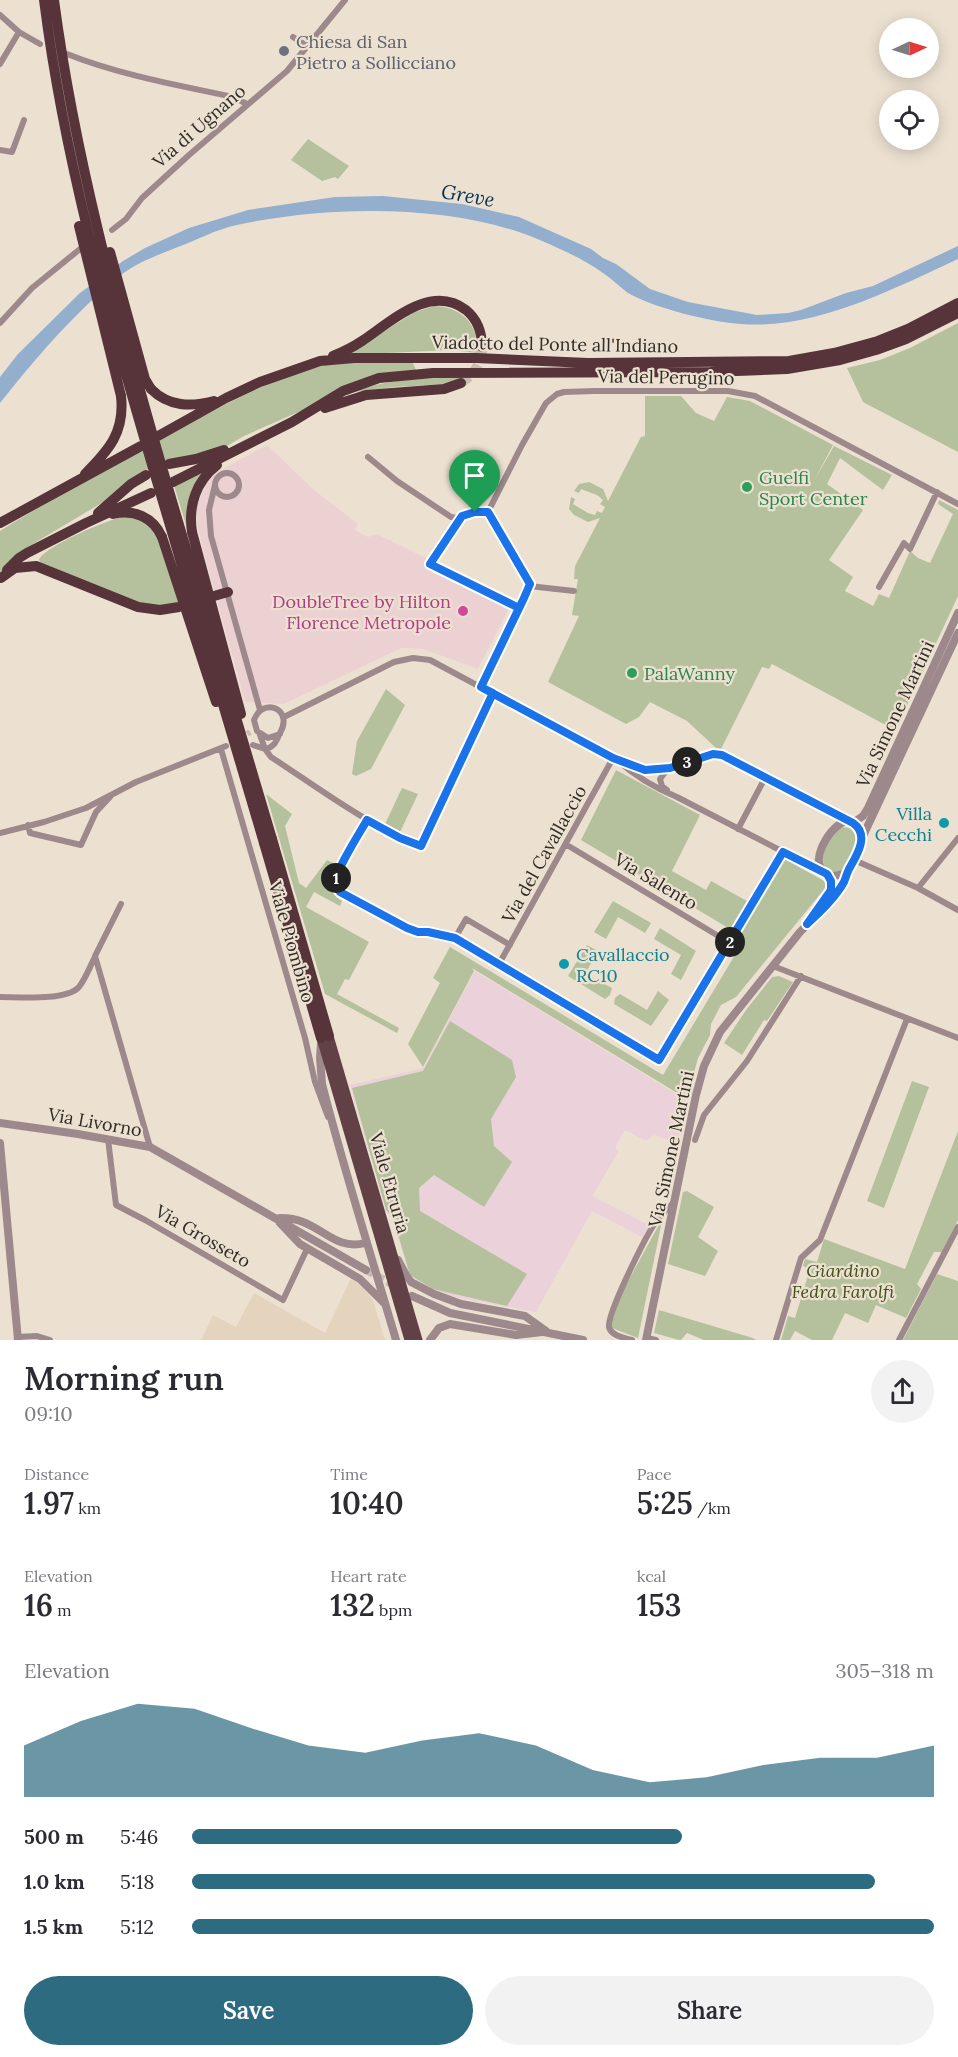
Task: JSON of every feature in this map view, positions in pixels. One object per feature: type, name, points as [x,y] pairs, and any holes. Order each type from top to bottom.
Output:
[{"type":"highway","points":[[44,0],[145,379],[151,389],[167,401],[197,404],[226,398]]},
{"type":"highway","points":[[54,0],[73,198],[121,396],[122,418],[113,442],[97,462],[76,482]]},
{"type":"highway","points":[[61,61],[85,219],[109,313],[241,765]]},
{"type":"highway","points":[[61,61],[114,298],[256,785]]},
{"type":"highway","points":[[320,361],[359,343],[415,306],[437,300],[456,304],[473,317],[481,334],[482,347]]},
{"type":"highway","name":"Viadotto del Ponte all'Indiano","points":[[158,435],[226,398],[269,379],[320,361],[354,358],[476,358],[588,363],[789,361],[834,353],[878,340],[923,322],[958,303]]},
{"type":"highway","name":"Viadotto del Ponte all'Indiano","points":[[169,464],[219,453],[333,396],[379,378],[432,373],[710,372],[788,369],[840,360],[883,348],[958,313]]},
{"type":"highway","points":[[292,422],[360,396],[444,389],[461,383]]},
{"type":"highway","name":"Viadotto del Ponte all'Indiano","points":[[173,483],[292,422],[333,396]]},
{"type":"highway","points":[[253,442],[215,466],[201,481],[193,499],[191,511],[192,532],[240,706],[268,841]]},
{"type":"highway","points":[[0,523],[141,446]]},
{"type":"highway","points":[[86,522],[131,484],[146,475]]},
{"type":"highway","points":[[1,579],[19,558],[86,522],[151,493]]},
{"type":"highway","points":[[86,522],[120,513],[133,513],[153,522],[162,537],[204,671],[268,841],[325,1037]]},
{"type":"highway","points":[[1,579],[15,568],[36,566],[138,607],[160,610],[179,607]]},
{"type":"highway","points":[[214,596],[228,591]]},
{"type":"main road","name":"Viale Etruria","points":[[325,1037],[387,1232],[418,1340]]},
{"type":"main road","name":"Viale Etruria","points":[[325,1037],[410,1340]]},
{"type":"street","name":"Via di Ugnano","points":[[112,230],[126,219],[154,186],[287,71],[342,1]]},
{"type":"street","points":[[0,15],[18,32],[40,44]]},
{"type":"street","points":[[0,64],[18,32]]},
{"type":"street","points":[[293,37],[307,46]]},
{"type":"street","points":[[61,61],[91,63],[136,76],[233,97],[247,104]]},
{"type":"street","points":[[0,150],[12,152],[24,120]]},
{"type":"street","points":[[0,323],[32,288],[80,249]]},
{"type":"street","name":"Via del Perugino","points":[[488,512],[546,404],[554,396],[564,392],[728,391],[746,394],[764,400],[958,504]]},
{"type":"street","points":[[368,457],[415,494],[451,517],[467,513],[488,512],[528,580],[529,586],[481,687]]},
{"type":"street","points":[[212,500],[220,495],[228,497],[235,494],[239,488],[238,480],[232,474],[224,474],[218,478],[209,510],[210,528],[260,710]]},
{"type":"street","points":[[215,486],[220,495]]},
{"type":"street","points":[[879,586],[904,543],[910,549],[937,492]]},
{"type":"street","points":[[462,516],[430,564],[519,608]]},
{"type":"street","points":[[529,586],[574,591]]},
{"type":"street","name":"Via Simone Martini","points":[[646,1339],[696,1095],[708,1057],[720,1032],[807,924],[831,890],[831,881],[820,866],[819,855],[832,829],[841,823],[850,823],[863,816],[868,808],[958,613]]},
{"type":"street","name":"Via Simone Martini","points":[[807,924],[838,891],[958,633]]},
{"type":"street","points":[[284,717],[388,665],[406,658],[430,660],[615,759],[640,778],[783,852],[827,874],[839,876],[847,872]]},
{"type":"street","points":[[260,735],[271,757],[367,820],[400,838],[421,846],[493,693]]},
{"type":"street","points":[[253,745],[265,749],[274,745],[285,726],[284,717],[280,711],[267,707],[260,710],[256,716],[252,730],[268,738],[280,734]]},
{"type":"street","name":"Viale Piombino","points":[[114,793],[223,748],[305,1038],[315,1082],[337,1143]]},
{"type":"street","points":[[615,759],[649,771],[670,768],[718,754],[850,823],[859,830],[862,838]]},
{"type":"street","name":"Via del Cavallaccio","points":[[499,964],[615,759]]},
{"type":"street","points":[[670,768],[662,775],[661,783],[677,797]]},
{"type":"street","points":[[738,829],[765,778]]},
{"type":"street","points":[[28,825],[30,833],[81,845],[96,812],[114,793]]},
{"type":"street","points":[[0,833],[86,808],[114,793]]},
{"type":"street","points":[[367,820],[337,877],[336,884],[340,892],[412,930],[455,938],[659,1060],[783,852]]},
{"type":"street","points":[[918,888],[958,838]]},
{"type":"street","name":"Via Salento","points":[[567,845],[730,943]]},
{"type":"street","points":[[854,860],[918,888],[958,909]]},
{"type":"street","points":[[0,997],[51,996],[78,989],[121,904]]},
{"type":"street","points":[[455,938],[466,919],[510,945]]},
{"type":"street","points":[[95,956],[150,1147]]},
{"type":"street","points":[[773,966],[958,1038]]},
{"type":"street","points":[[695,1140],[704,1115],[747,1061],[801,976]]},
{"type":"street","points":[[776,1340],[801,1258],[820,1240],[908,1018]]},
{"type":"street","name":"Viale Piombino","points":[[325,1037],[320,1058],[321,1077],[365,1243],[396,1340]]},
{"type":"street","name":"Via Livorno","points":[[0,1123],[150,1147],[366,1270]]},
{"type":"street","name":"Via Grosseto","points":[[108,1139],[116,1205],[283,1300],[307,1249]]},
{"type":"street","points":[[0,1143],[18,1339],[37,1336],[50,1340]]},
{"type":"street","points":[[632,1340],[613,1333],[609,1327],[609,1321],[618,1296],[650,1232],[674,1202]]},
{"type":"street","name":"Via Livorno","points":[[275,1217],[295,1240],[364,1282],[385,1304]]},
{"type":"street","name":"Via Livorno","points":[[275,1217],[304,1222],[345,1244],[353,1246],[365,1243]]},
{"type":"street","points":[[899,1340],[958,1227]]},
{"type":"street","points":[[387,1232],[401,1268],[414,1284],[455,1302],[525,1316],[546,1331]]},
{"type":"street","points":[[411,1296],[450,1313],[583,1340]]},
{"type":"street","points":[[430,1340],[439,1328],[450,1324],[516,1335],[546,1331]]},
{"type":"street","points":[[646,1339],[656,1340]]},
{"type":"shaded area","points":[[267,445],[314,490],[358,524],[355,530],[368,537],[377,534],[513,601],[478,669],[423,649],[401,648],[284,704],[245,702],[197,525],[197,506],[206,484],[215,473]]},
{"type":"shaded area","points":[[475,971],[686,1100],[678,1143],[654,1135],[646,1141],[625,1130],[615,1148],[619,1151],[592,1196],[649,1225],[642,1237],[592,1211],[536,1312],[445,1295],[419,1282],[409,1273],[392,1218],[386,1211],[350,1085],[423,1068]]},
{"type":"shaded area","points":[[351,1278],[362,1286],[373,1300],[385,1340],[201,1340],[213,1315],[236,1327],[254,1293],[325,1333]]},
{"type":"green space","points":[[308,139],[349,166],[338,179],[335,177],[322,181],[291,160]]},
{"type":"green space","points":[[434,306],[453,310],[467,319],[475,334],[477,353],[450,350],[346,355],[415,312]]},
{"type":"green space","points":[[958,323],[958,452],[863,402],[847,368],[880,360],[910,348]]},
{"type":"green space","points":[[343,361],[412,361],[416,370],[319,403],[244,436],[227,446],[166,462],[146,470],[110,498],[16,554],[0,573],[0,531],[191,422],[240,397],[290,376]]},
{"type":"green space","points":[[460,377],[447,384],[354,392],[393,382]]},
{"type":"green space","points":[[645,396],[681,396],[696,413],[714,421],[727,397],[750,401],[833,445],[814,481],[834,446],[892,475],[883,490],[840,458],[827,484],[863,510],[829,560],[853,577],[845,591],[873,606],[879,594],[889,598],[910,551],[918,558],[930,563],[953,514],[938,504],[939,500],[958,510],[958,596],[904,712],[893,729],[772,664],[769,669],[762,667],[721,749],[716,748],[687,721],[650,702],[639,717],[626,724],[548,682],[579,616],[572,615],[578,579],[574,579],[575,566],[600,518],[588,522],[574,515],[569,509],[571,497],[575,499],[573,504],[588,513],[595,515],[597,511],[602,513],[605,507],[600,504],[603,500],[597,495],[581,489],[579,493],[574,491],[579,484],[589,482],[603,489],[608,501],[641,437],[645,436]]},
{"type":"green space","points":[[202,471],[190,494],[186,525],[174,485]]},
{"type":"green space","points":[[126,516],[144,521],[157,536],[179,602],[162,606],[142,604],[41,563],[39,560],[43,554],[64,541],[93,527]]},
{"type":"green space","points":[[386,689],[405,705],[371,769],[356,776],[352,774],[357,741]]},
{"type":"green space","points":[[616,770],[700,815],[672,871],[706,890],[711,881],[747,901],[730,929],[581,840]]},
{"type":"green space","points":[[402,788],[418,794],[400,832],[385,824]]},
{"type":"green space","points":[[266,794],[292,814],[285,826],[299,883],[306,888],[327,860],[335,864],[330,885],[333,893],[342,901],[340,906],[314,892],[306,907],[369,942],[349,980],[345,979],[337,994],[399,1028],[397,1033],[325,994]]},
{"type":"green space","points":[[841,827],[851,828],[856,833],[857,843],[846,867],[841,871],[833,872],[824,867],[823,856],[830,839]]},
{"type":"green space","points":[[785,859],[824,881],[826,887],[736,997],[721,1005],[711,1024],[710,1035],[698,1058],[687,1099],[472,968],[474,971],[423,1067],[408,1044],[440,983],[433,978],[450,947],[663,1075],[744,940],[739,935]]},
{"type":"green space","points":[[613,901],[651,923],[645,933],[618,917],[606,939],[594,932]]},
{"type":"green space","points":[[660,928],[696,951],[681,980],[671,974],[681,955],[654,939]]},
{"type":"green space","points":[[587,945],[598,951],[585,974],[612,988],[610,995],[605,999],[568,976]]},
{"type":"green space","points":[[779,976],[793,982],[767,1021],[764,1020],[742,1055],[724,1043],[772,977]]},
{"type":"green space","points":[[658,991],[669,1000],[651,1026],[614,1004],[615,998],[620,994],[647,1010]]},
{"type":"green space","points":[[450,1021],[512,1060],[516,1077],[491,1119],[494,1146],[512,1162],[484,1207],[434,1175],[419,1188],[420,1211],[527,1274],[507,1306],[433,1289],[410,1275],[393,1217],[386,1210],[352,1088],[423,1071]]},
{"type":"green space","points":[[912,1081],[929,1087],[884,1208],[867,1201]]},
{"type":"green space","name":"Giardino Fedra Farolfi","points":[[958,1131],[958,1220],[942,1252],[934,1252],[917,1284],[921,1289],[906,1318],[876,1305],[868,1323],[845,1313],[832,1340],[812,1340],[795,1331],[790,1340],[781,1340],[788,1316],[795,1318],[810,1269],[803,1266],[805,1259],[817,1262],[824,1239],[905,1269]]},
{"type":"green space","points":[[687,1191],[714,1207],[698,1237],[718,1251],[705,1276],[668,1264],[683,1192]]},
{"type":"green space","points":[[661,1221],[638,1338],[612,1328],[611,1324],[620,1296]]},
{"type":"green space","points":[[937,1274],[958,1281],[958,1340],[903,1340]]},
{"type":"green space","points":[[659,1310],[756,1340],[704,1340],[687,1333],[679,1340],[654,1333]]},
{"type":"water","points":[[383,196],[462,204],[519,217],[591,249],[650,289],[688,302],[757,315],[801,310],[846,293],[873,286],[958,246],[958,259],[907,283],[825,314],[797,321],[741,324],[699,317],[639,299],[596,268],[558,248],[508,229],[471,220],[391,211],[351,211],[273,218],[222,229],[151,258],[125,272],[60,332],[0,403],[0,377],[18,354],[80,293],[123,261],[145,248],[189,228],[248,210],[335,197]]},
{"type":"tunnel","points":[[461,383],[476,369],[482,349]]},
{"type":"tunnel","points":[[240,739],[250,732]]},
{"type":"tunnel","points":[[366,1270],[395,1286]]},
{"type":"place","name":"Chiesa di San Pietro a Sollicciano","points":[[284,51]]},
{"type":"place","name":"Guelfi Sport Center","points":[[747,487]]},
{"type":"place","name":"DoubleTree by Hilton Florence Metropole","points":[[463,611]]},
{"type":"place","name":"PalaWanny","points":[[632,673]]},
{"type":"place","name":"Villa Cecchi","points":[[944,823]]},
{"type":"place","name":"Cavallaccio RC10","points":[[564,964]]},
{"type":"route","points":[[475,512],[462,516],[430,564],[519,608],[481,687],[613,758],[645,770],[670,768],[713,754],[722,755],[853,823],[861,833],[860,848],[844,880],[827,905],[807,924],[831,890],[831,881],[827,874],[783,852],[659,1060],[455,938],[407,928],[340,892],[336,886],[335,880],[343,862],[367,820],[400,838],[421,846],[442,803],[493,693],[481,687],[528,590],[530,584],[488,512],[475,512]]},
{"type":"water label","name":"Greve","points":[[468,195]]}]
